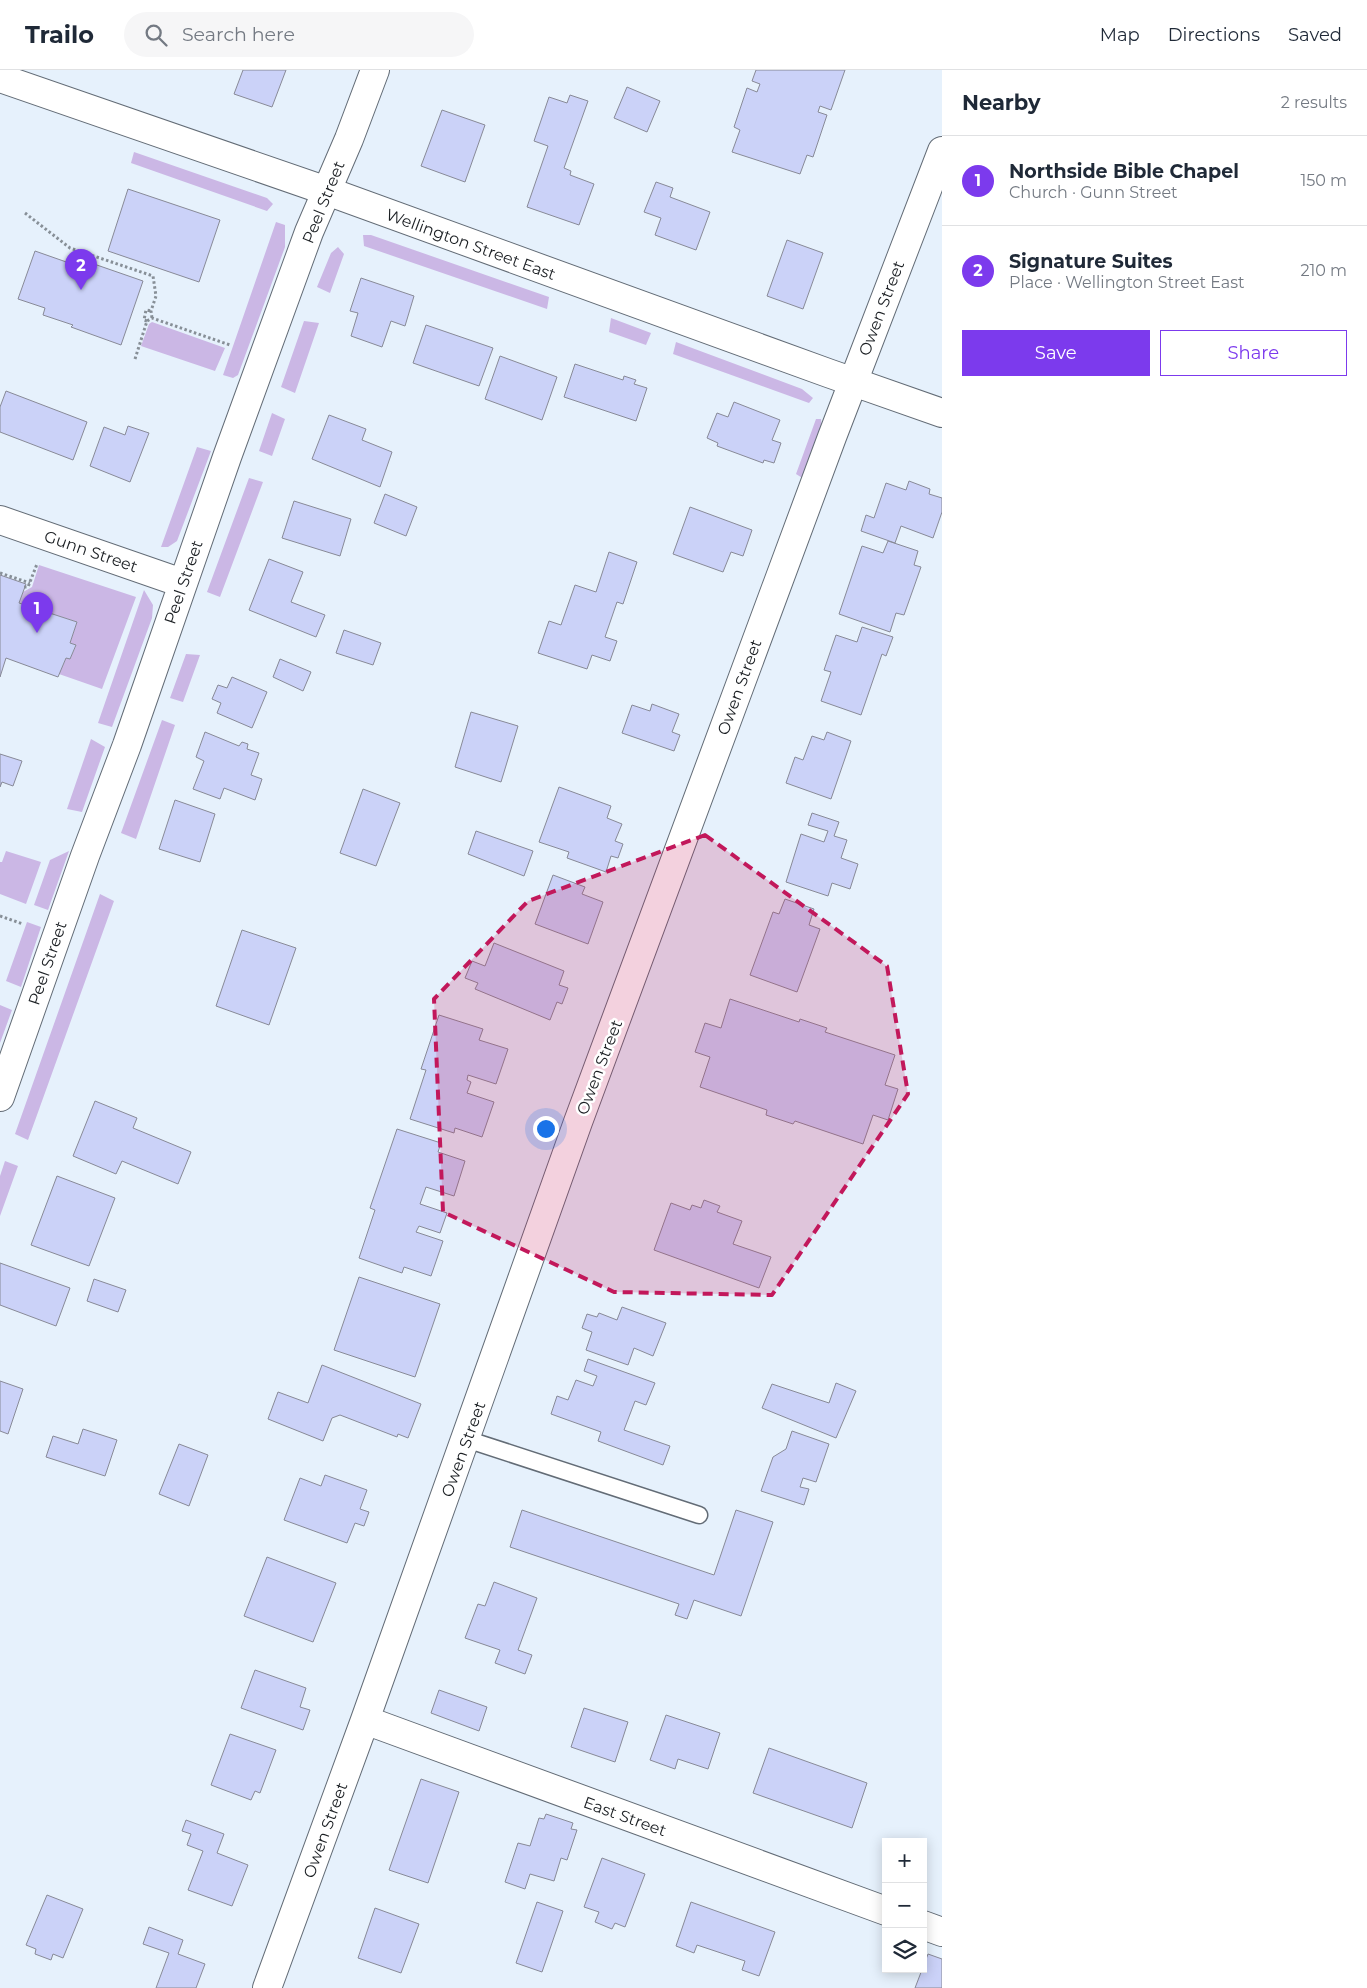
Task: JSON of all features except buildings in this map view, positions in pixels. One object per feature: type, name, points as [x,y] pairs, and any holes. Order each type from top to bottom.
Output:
[{"type":"street","name":"Peel Street","points":[[0,1097],[87,849],[127,745],[182,583],[309,232],[375,70]]},
{"type":"street","name":"Wellington Street East","points":[[0,78],[327,191],[942,413]]},
{"type":"street","name":"Owen Street","points":[[267,1988],[466,1439],[578,1122],[853,382],[942,151]]},
{"type":"street","name":"Gunn Street","points":[[0,520],[182,583]]},
{"type":"street","name":"East Street","points":[[365,1720],[882,1910]]},
{"type":"street","points":[[927,1926],[942,1932]]},
{"type":"lane","points":[[466,1439],[699,1515]]},
{"type":"path","points":[[25,213],[70,248],[153,276],[156,296],[150,311],[152,318]]},
{"type":"path","points":[[147,321],[144,320],[146,310],[150,311]]},
{"type":"path","points":[[135,359],[147,321],[152,318]]},
{"type":"path","points":[[152,318],[230,345]]},
{"type":"path","points":[[24,587],[28,587],[38,561]]},
{"type":"path","points":[[0,573],[30,583]]},
{"type":"path","points":[[0,916],[23,924]]},
{"type":"highlighted area","points":[[705,835],[887,966],[908,1094],[772,1295],[614,1292],[443,1212],[434,999],[528,901]]},
{"type":"shaded area","points":[[134,152],[267,198],[273,204],[267,211],[131,163]]},
{"type":"shaded area","points":[[276,222],[285,225],[285,247],[238,375],[233,378],[223,375]]},
{"type":"shaded area","points":[[363,235],[371,235],[549,297],[547,309],[364,246]]},
{"type":"shaded area","points":[[338,247],[344,254],[330,293],[317,287],[331,253]]},
{"type":"shaded area","points":[[611,318],[651,333],[646,345],[609,332]]},
{"type":"shaded area","points":[[304,321],[319,323],[295,393],[281,387]]},
{"type":"shaded area","points":[[152,322],[225,348],[215,371],[141,346],[149,324]]},
{"type":"shaded area","points":[[676,342],[802,389],[813,398],[809,403],[673,354]]},
{"type":"shaded area","points":[[272,413],[285,419],[272,456],[259,451]]},
{"type":"shaded area","points":[[816,419],[821,419],[822,429],[804,479],[796,474]]},
{"type":"shaded area","points":[[197,447],[211,451],[177,541],[168,547],[161,547]]},
{"type":"shaded area","points":[[249,478],[263,482],[220,597],[207,592]]},
{"type":"shaded area","points":[[39,565],[136,597],[102,689],[59,674],[66,658],[70,658],[76,646],[70,643],[77,622],[19,603],[23,592],[32,587]]},
{"type":"shaded area","points":[[144,590],[153,605],[152,618],[112,727],[98,723]]},
{"type":"shaded area","points":[[186,654],[200,655],[183,702],[170,698]]},
{"type":"shaded area","points":[[162,720],[175,725],[136,839],[121,833]]},
{"type":"shaded area","points":[[91,739],[105,747],[82,812],[67,809]]},
{"type":"shaded area","points":[[6,851],[41,862],[26,904],[0,894],[0,862],[2,862]]},
{"type":"shaded area","points":[[69,851],[48,910],[34,905],[50,860]]},
{"type":"shaded area","points":[[100,894],[114,901],[28,1140],[15,1134]]},
{"type":"shaded area","points":[[27,922],[41,927],[21,987],[6,981]]},
{"type":"shaded area","points":[[0,1005],[12,1010],[0,1043]]},
{"type":"shaded area","points":[[5,1161],[18,1166],[0,1216],[0,1176]]},
{"type":"place","name":"Signature Suites","points":[[81,290]]},
{"type":"place","name":"Northside Bible Chapel","points":[[37,633]]}]
